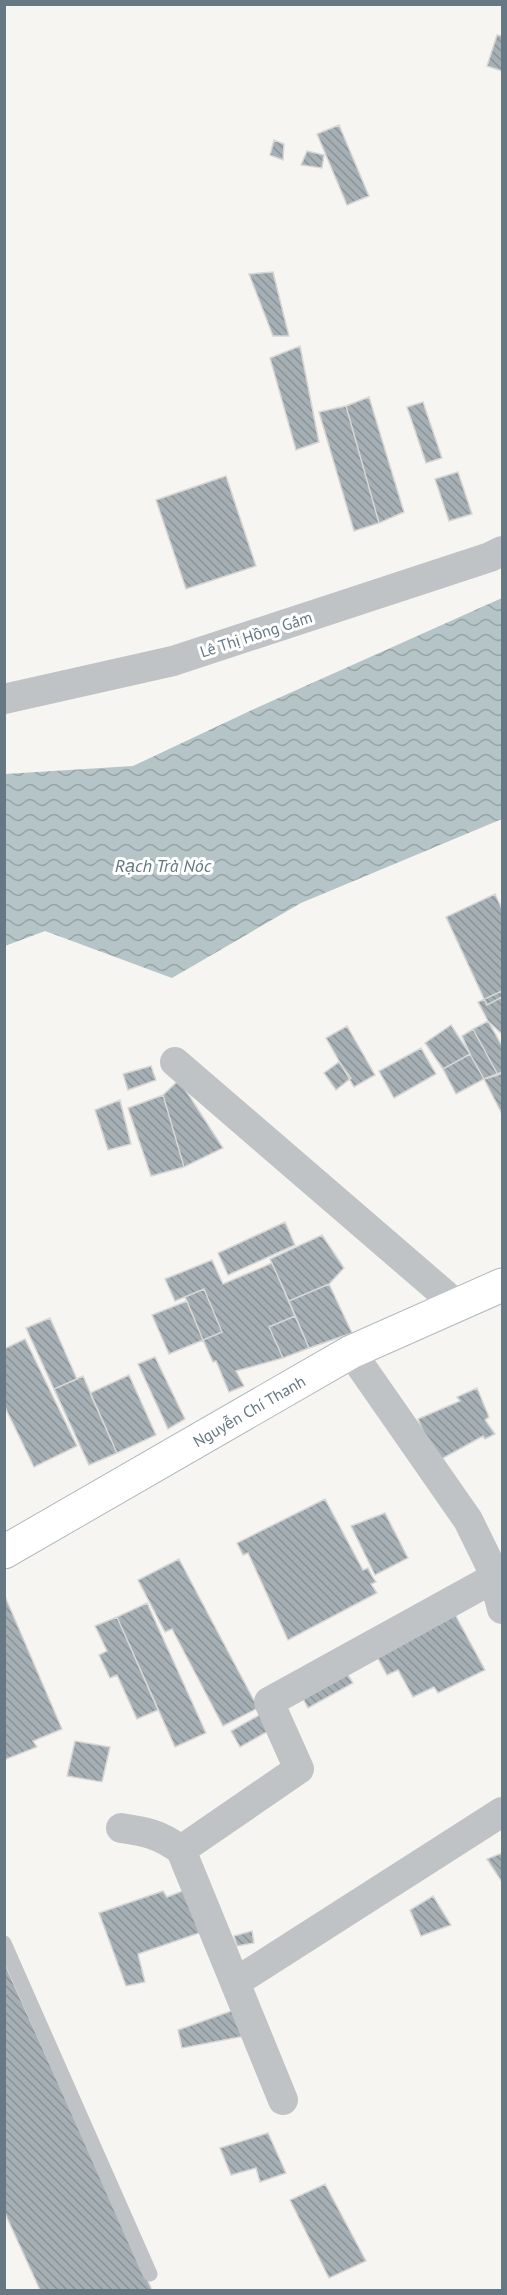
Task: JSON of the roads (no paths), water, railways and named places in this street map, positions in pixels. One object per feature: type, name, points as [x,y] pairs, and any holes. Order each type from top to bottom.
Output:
[{"type":"main road","name":"Nguyễn Chí Thanh","points":[[4,1552],[351,1352],[502,1285]]},
{"type":"street","name":"Lê Thị Hồng Gấm","points":[[4,699],[174,660],[502,552]]},
{"type":"street","points":[[175,1062],[458,1306]]},
{"type":"street","points":[[351,1352],[468,1520],[491,1567],[502,1609]]},
{"type":"street","points":[[181,1850],[299,1769],[269,1702],[494,1578]]},
{"type":"street","points":[[236,1982],[502,1812]]},
{"type":"street","points":[[121,1828],[153,1833],[181,1850],[283,2100]]},
{"type":"lane","points":[[4,1943],[150,2274]]},
{"type":"water","name":"Rạch Trà Nóc","points":[[502,598],[502,819],[301,903],[172,978],[45,931],[5,946],[5,774],[133,766]]}]
